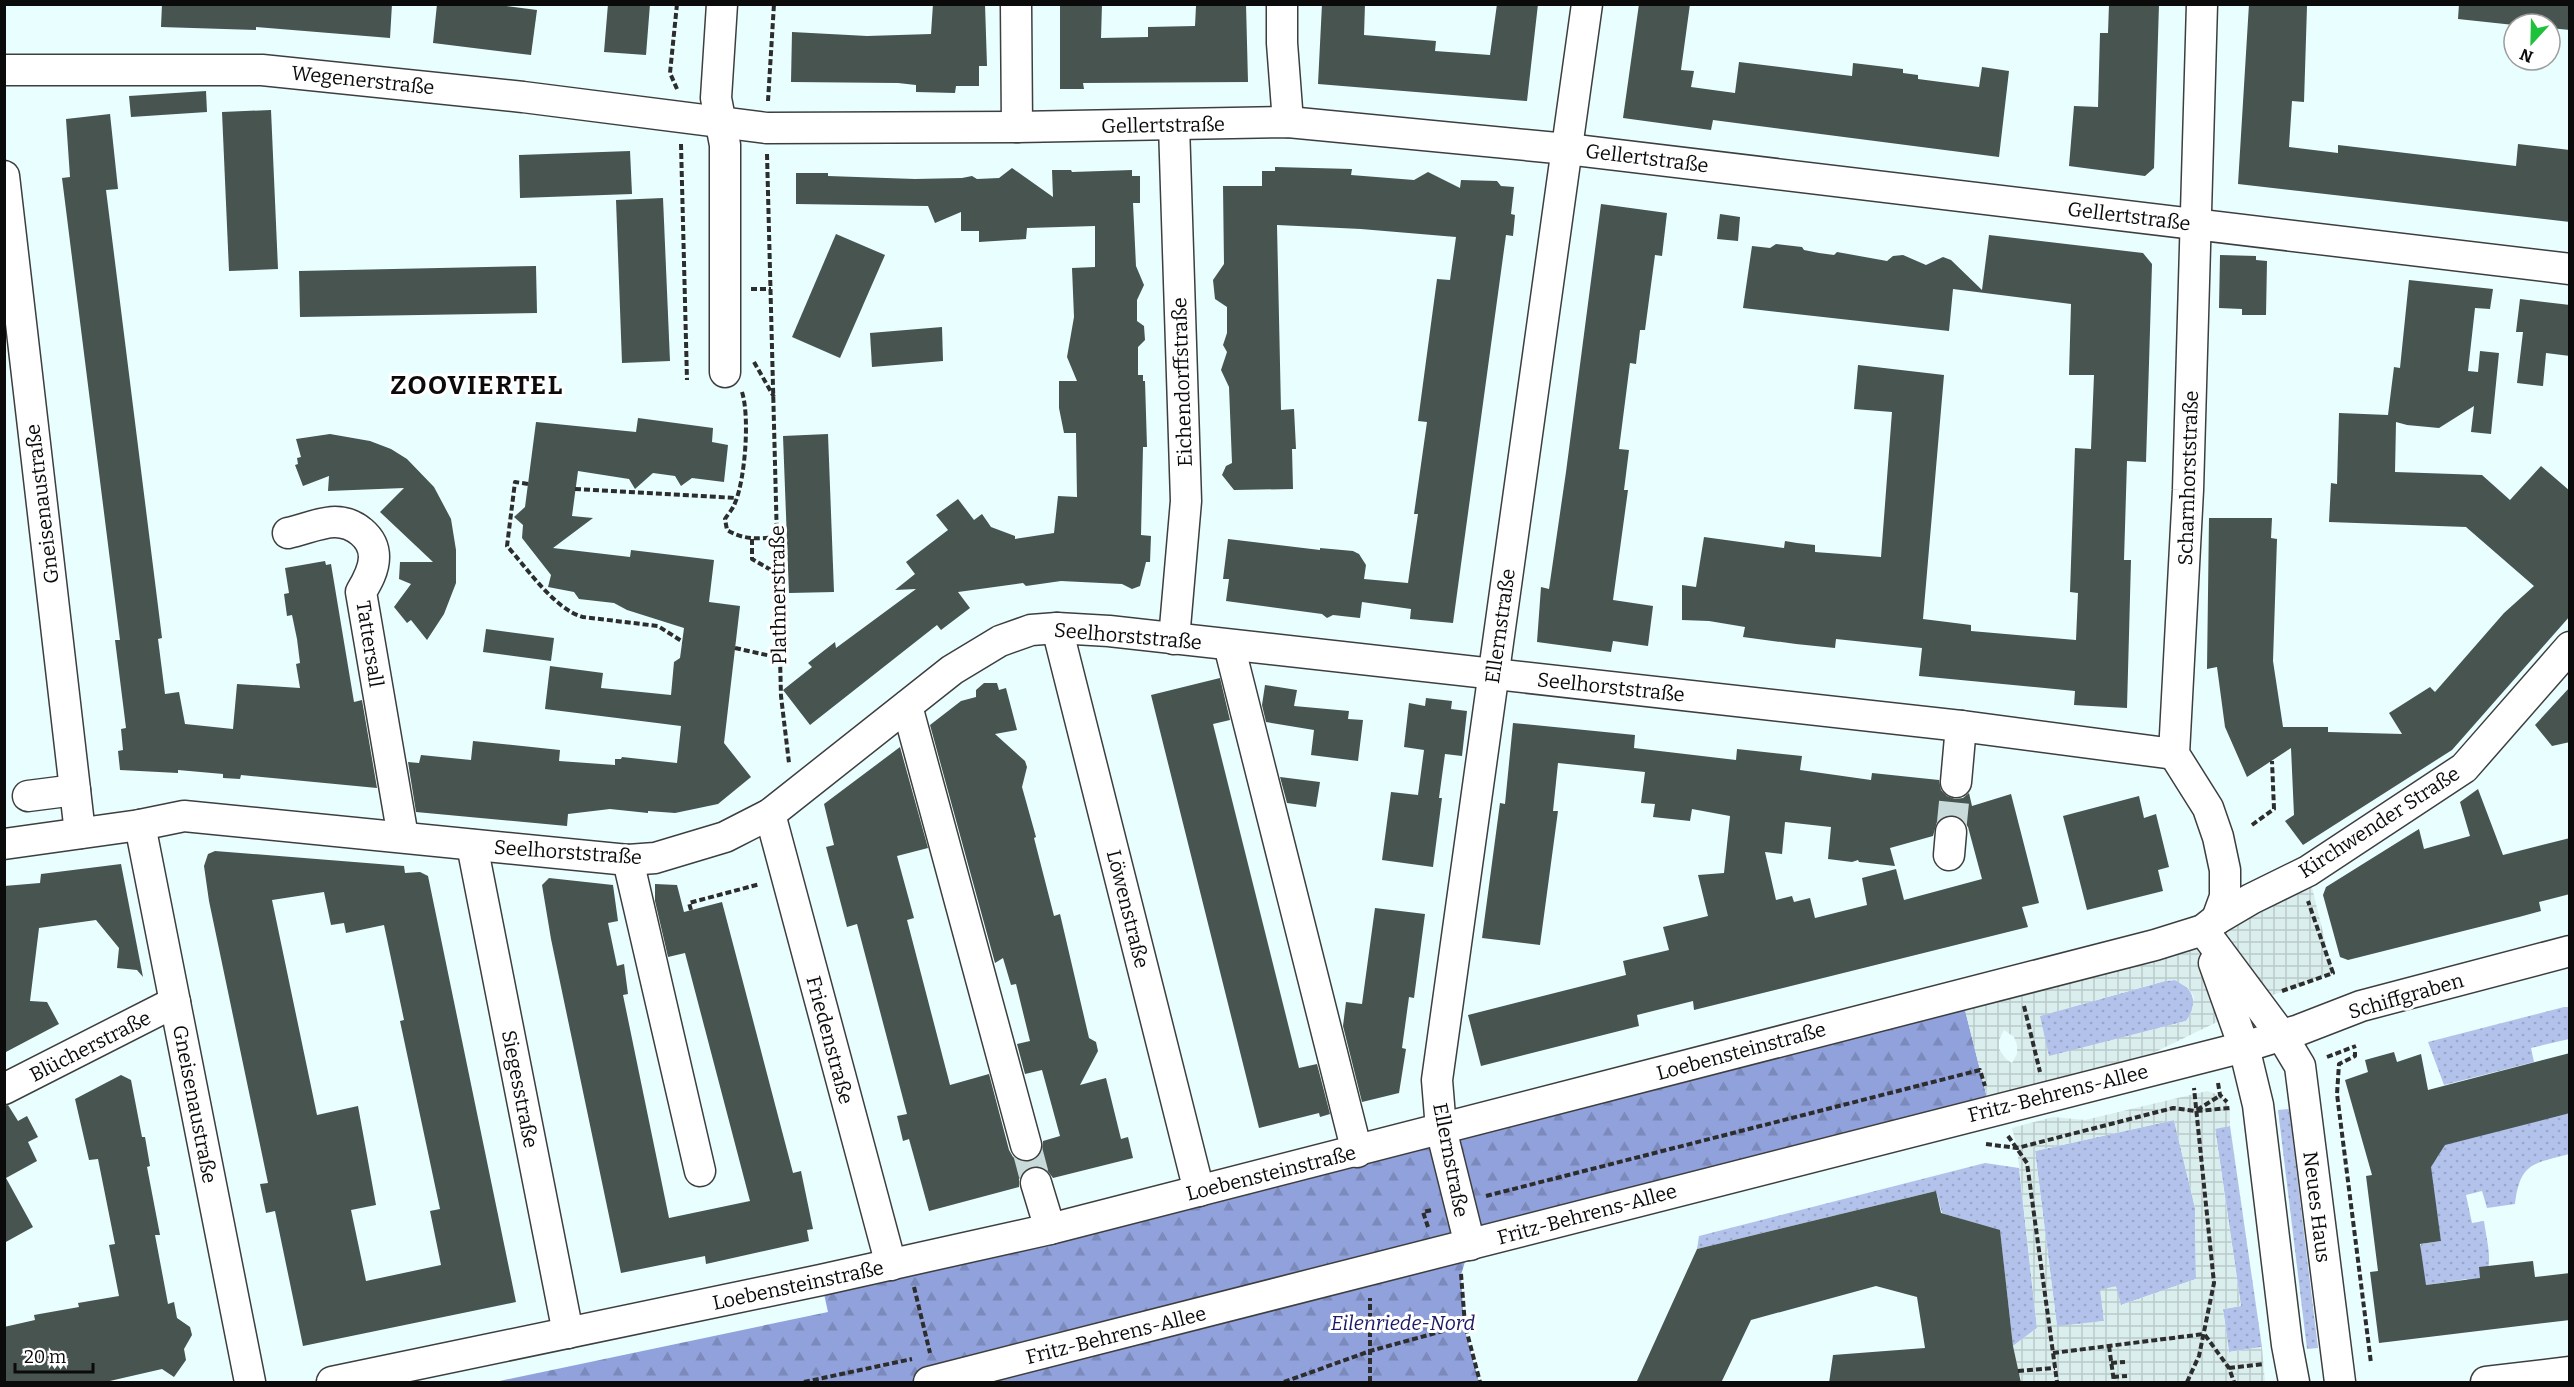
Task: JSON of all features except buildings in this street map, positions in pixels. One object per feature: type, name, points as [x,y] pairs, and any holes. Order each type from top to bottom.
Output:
[{"type":"street","points":[[722,4],[716,98],[725,145],[725,372]]},
{"type":"street","points":[[1016,4],[1017,127]]},
{"type":"street","points":[[1282,4],[1282,43],[1288,122]]},
{"type":"street","name":"Ellernstraße","points":[[1469,1259],[1441,1129],[1437,1080],[1587,4]]},
{"type":"street","name":"Scharnhorststraße","points":[[2174,754],[2188,490],[2202,4]]},
{"type":"street","name":"Wegenerstraße","points":[[4,70],[262,70],[512,95],[720,123]]},
{"type":"street","name":"Gellertstraße","points":[[720,123],[766,128],[1017,127],[1288,122],[1567,148],[2570,269]]},
{"type":"street","name":"Eichendorffstraße","points":[[1174,125],[1186,501],[1174,639]]},
{"type":"street","name":"Gneisenaustraße","points":[[4,176],[80,833]]},
{"type":"street","name":"Tattersall","points":[[288,533],[335,522],[356,526],[368,538],[374,556],[369,579],[361,592],[403,837]]},
{"type":"street","name":"Seelhorststraße","points":[[4,844],[140,825],[183,816],[628,860],[655,858],[725,837],[770,814],[952,670],[1000,641],[1031,630],[1057,628],[1109,631],[1961,726],[2174,754]]},
{"type":"street","name":"Löwenstraße","points":[[1057,628],[1199,1191]]},
{"type":"street","points":[[1229,645],[1357,1152]]},
{"type":"street","name":"Kirchwender Straße","points":[[2210,925],[2300,875],[2464,768],[2570,647]]},
{"type":"street","points":[[907,706],[1026,1145]]},
{"type":"street","points":[[1956,782],[1961,726]]},
{"type":"street","points":[[2174,754],[2208,808],[2218,837],[2225,870],[2225,897],[2210,925],[2244,1047],[2259,1113],[2287,1345],[2294,1383]]},
{"type":"street","points":[[28,796],[75,790]]},
{"type":"street","name":"Friedenstraße","points":[[770,814],[891,1265]]},
{"type":"street","name":"Gneisenaustraße","points":[[140,825],[250,1383]]},
{"type":"street","name":"Siegesstraße","points":[[472,845],[568,1333]]},
{"type":"street","points":[[628,860],[700,1171]]},
{"type":"street","points":[[2210,925],[2282,1036]]},
{"type":"street","name":"Loebensteinstraße","points":[[332,1383],[891,1265],[1050,1229],[1357,1152],[2210,925]]},
{"type":"street","name":"Schiffgraben","points":[[2244,1047],[2282,1036],[2361,1006],[2570,951]]},
{"type":"street","name":"Blücherstraße","points":[[4,1089],[175,1002]]},
{"type":"street","name":"Neues Haus","points":[[2282,1036],[2300,1066],[2340,1383]]},
{"type":"street","name":"Fritz-Behrens-Allee","points":[[934,1382],[1469,1259],[1987,1099],[2244,1047]]},
{"type":"street","points":[[1036,1183],[1050,1229]]},
{"type":"street","points":[[2486,1383],[2570,1372]]},
{"type":"path","points":[[677,4],[670,73],[681,99],[687,380]]},
{"type":"path","name":"Plathnerstraße","points":[[774,4],[766,128],[780,658],[786,743],[791,774],[800,789]]},
{"type":"path","points":[[725,372],[739,383],[746,406],[747,432],[736,498],[724,519],[727,530],[741,538],[777,537]]},
{"type":"path","points":[[528,484],[515,482],[507,546],[560,604],[572,614],[583,617],[658,626],[682,642]]},
{"type":"path","points":[[575,489],[736,498]]},
{"type":"path","points":[[752,539],[752,559],[778,574]]},
{"type":"path","points":[[735,648],[780,658]]},
{"type":"path","points":[[2252,825],[2274,809],[2272,761]]},
{"type":"path","points":[[2300,875],[2333,973]]},
{"type":"path","points":[[691,910],[689,903],[786,876]]},
{"type":"path","points":[[2027,1020],[2040,1073]]},
{"type":"path","points":[[2355,1052],[2355,1056],[2339,1064],[2337,1094],[2371,1363]]},
{"type":"path","points":[[1428,1226],[1423,1212],[1980,1070],[1987,1099],[2027,1163],[2057,1383]]},
{"type":"path","points":[[2196,1111],[2220,1095]]},
{"type":"path","points":[[1975,1146],[1986,1143],[2017,1148],[2174,1108],[2196,1111],[2230,1108]]},
{"type":"path","points":[[2187,1383],[2199,1356],[2214,1283],[2196,1111]]},
{"type":"path","points":[[1469,1259],[1461,1275],[1465,1325],[1480,1383]]},
{"type":"path","points":[[891,1265],[912,1279],[934,1382]]},
{"type":"path","points":[[1370,1383],[1371,1298]]},
{"type":"path","points":[[1284,1383],[1370,1351],[1465,1325]]},
{"type":"path","points":[[2053,1353],[2204,1334]]},
{"type":"path","points":[[2204,1334],[2229,1368],[2234,1383]]},
{"type":"path","points":[[2109,1346],[2113,1380],[2127,1376]]},
{"type":"path","points":[[2111,1363],[2125,1362]]},
{"type":"path","points":[[2229,1368],[2264,1364]]},
{"type":"path","points":[[2018,1371],[2055,1368]]},
{"type":"shaded area","points":[[2308,871],[2333,973],[2273,995],[2153,1053],[1987,1097],[1961,994],[2155,945]],"holes":[[[2175,980],[2189,989],[2194,997],[2191,1014],[2186,1021],[2049,1056],[2040,1016]],[[2004,1030],[2014,1037],[2017,1045],[2017,1054],[2012,1063],[1999,1049],[1999,1040]]]},
{"type":"shaded area","points":[[2175,980],[2187,987],[2192,997],[2192,1009],[2186,1021],[2049,1057],[2039,1016]]},
{"type":"shaded area","points":[[2569,1007],[2569,1039],[2531,1048],[2534,1062],[2444,1085],[2428,1042]]},
{"type":"shaded area","points":[[2207,1091],[2220,1095],[2230,1108],[2230,1126],[2215,1129],[2241,1306],[2223,1309],[2229,1352],[2262,1347],[2265,1382],[2020,1382],[2013,1346],[2037,1328],[2017,1148],[2012,1128],[2053,1117],[2085,1120]],"holes":[[[2174,1120],[2195,1208],[2196,1279],[2121,1305],[2116,1286],[2100,1290],[2104,1321],[2057,1326],[2035,1151]]]},
{"type":"shaded area","points":[[2289,1109],[2318,1348],[2307,1349],[2278,1110]]},
{"type":"shaded area","points":[[2569,1113],[2569,1154],[2530,1167],[2520,1180],[2515,1204],[2487,1208],[2482,1191],[2466,1195],[2472,1223],[2484,1221],[2488,1244],[2488,1271],[2479,1288],[2470,1298],[2467,1279],[2426,1285],[2417,1266],[2421,1244],[2441,1241],[2429,1162],[2437,1158],[2444,1146],[2442,1137]]},
{"type":"shaded area","points":[[2174,1120],[2195,1208],[2196,1279],[2121,1305],[2101,1290],[2104,1321],[2057,1327],[2035,1151]]},
{"type":"shaded area","points":[[2230,1126],[2262,1347],[2229,1352],[2223,1309],[2241,1306],[2215,1128]]},
{"type":"shaded area","points":[[1985,1163],[2019,1168],[2037,1328],[2013,1346],[2000,1231],[1942,1213],[1936,1191],[1697,1249],[1699,1236]]},
{"type":"green space","name":"Eilenriede-Nord","points":[[1961,994],[1990,1110],[1470,1245],[1461,1275],[1464,1327],[1479,1382],[495,1382],[828,1312],[821,1280]]},
{"type":"tunnel","points":[[1951,832],[1956,782]]},
{"type":"tunnel","points":[[1026,1145],[1036,1183]]},
{"type":"district","name":"ZOOVIERTEL","points":[[477,385]]}]
